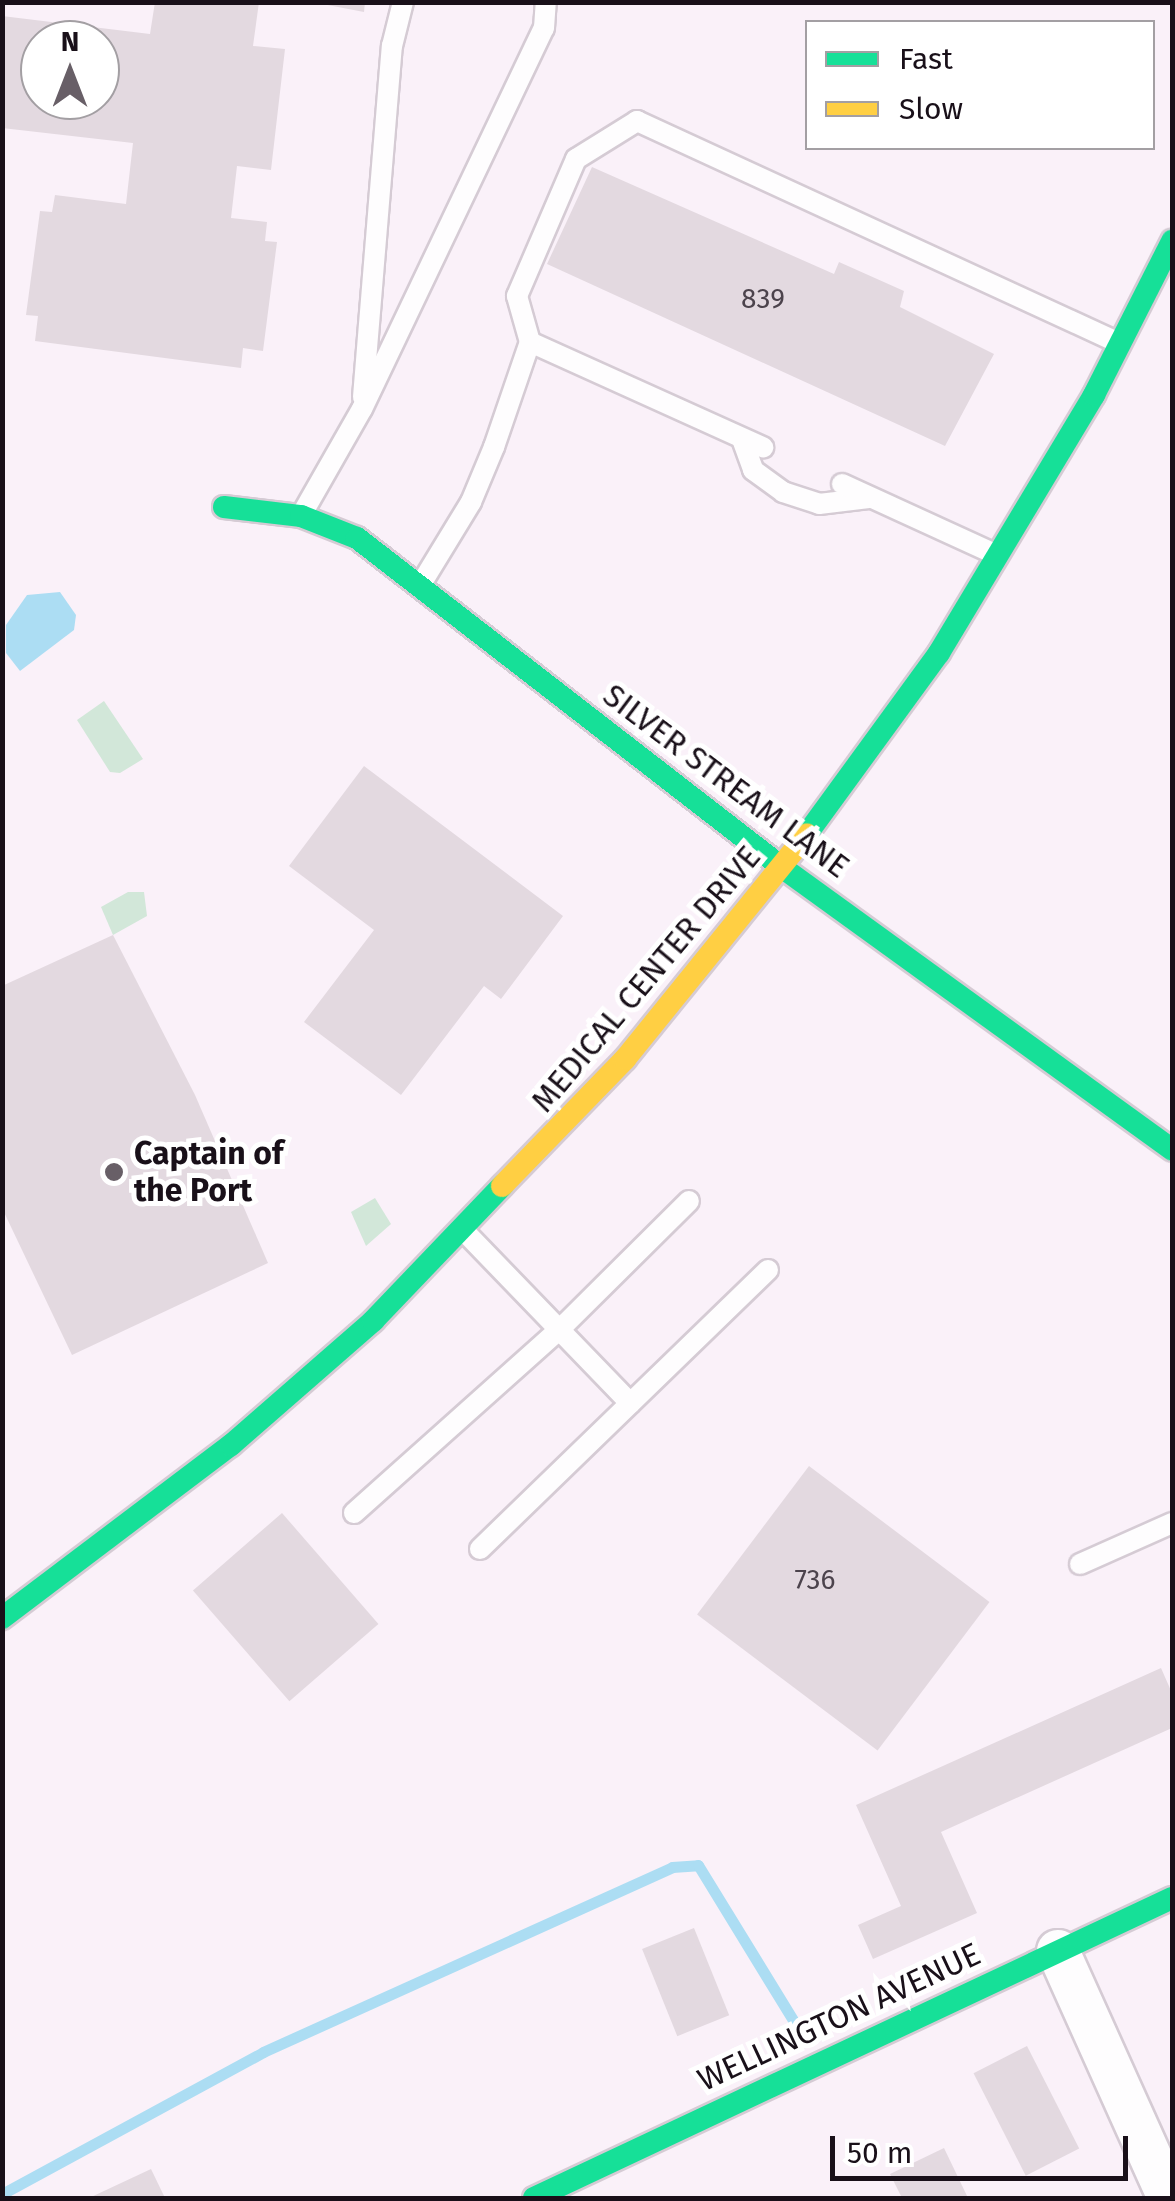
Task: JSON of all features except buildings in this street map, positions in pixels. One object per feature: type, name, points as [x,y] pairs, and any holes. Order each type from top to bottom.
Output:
[{"type":"street","name":"MEDICAL CENTER DRIVE","points":[[2,1618],[231,1446],[465,1232],[625,1059],[784,868],[1001,556],[1121,344],[1172,241]]},
{"type":"street","name":"SILVER STREAM LANE","points":[[224,506],[301,516],[357,538],[784,868],[1172,1150]]},
{"type":"street","name":"WELLINGTON AVENUE","points":[[534,2198],[1172,1898]]},
{"type":"street","points":[[1058,1951],[1170,2198]]},
{"type":"lane","points":[[362,409],[392,46],[403,2]]},
{"type":"lane","points":[[301,516],[362,409],[544,28],[546,2]]},
{"type":"lane","points":[[420,586],[471,502],[530,342],[517,296],[576,159],[637,121],[1121,344]]},
{"type":"lane","points":[[530,342],[763,447]]},
{"type":"lane","points":[[742,439],[753,470],[784,492],[820,504],[871,497]]},
{"type":"lane","points":[[842,484],[1001,556]]},
{"type":"lane","points":[[354,1512],[559,1330],[689,1201]]},
{"type":"lane","points":[[465,1232],[630,1403]]},
{"type":"lane","points":[[480,1550],[768,1270]]},
{"type":"lane","points":[[1080,1564],[1172,1523]]},
{"type":"green space","points":[[104,701],[143,759],[120,773],[110,772],[77,720]]},
{"type":"green space","points":[[128,892],[144,892],[147,916],[113,935],[101,907]]},
{"type":"green space","points":[[375,1198],[391,1224],[366,1246],[351,1212]]},
{"type":"water","points":[[60,592],[76,615],[74,630],[20,671],[6,653],[6,625],[27,595]]},
{"type":"waterway","points":[[2,2194],[263,2052],[672,1867],[698,1865],[793,2020]]},
{"type":"traffic: fast","points":[[807,834],[939,653],[1094,395],[1172,241]]},
{"type":"traffic: fast","points":[[224,507],[301,516],[357,538],[783,868],[1172,1150]]},
{"type":"traffic: fast","points":[[2,1618],[231,1445],[373,1321],[502,1186]]},
{"type":"traffic: fast","points":[[534,2198],[1172,1898]]},
{"type":"traffic: slow","points":[[502,1186],[625,1059],[807,834]]},
{"type":"place","name":"Captain of the Port","points":[[114,1172]]}]
